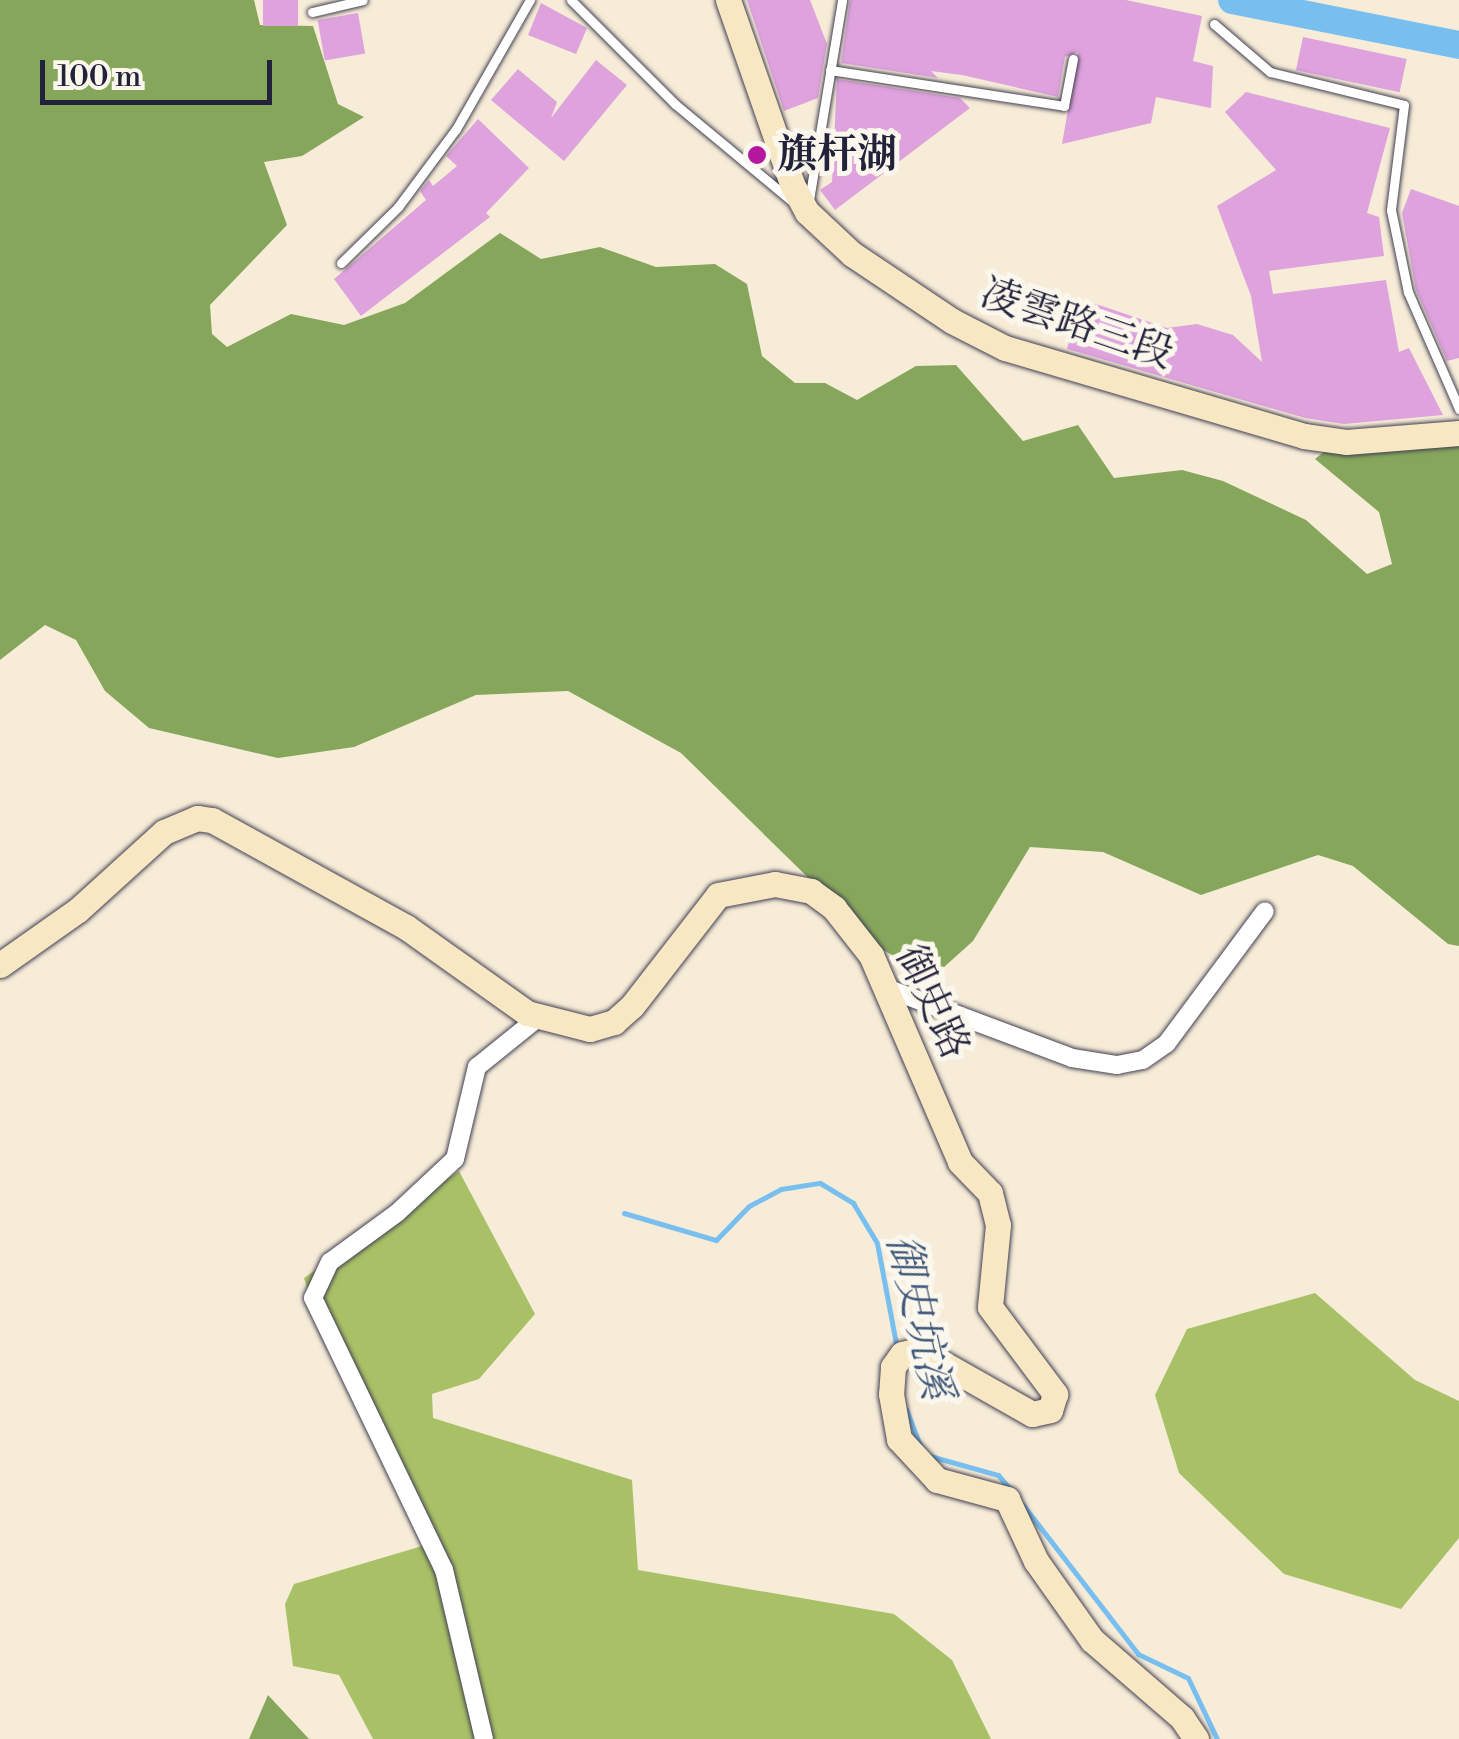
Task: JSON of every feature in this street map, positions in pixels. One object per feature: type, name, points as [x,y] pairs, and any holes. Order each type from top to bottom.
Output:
[{"type":"street","name":"凌雲路三段","points":[[728,0],[792,184],[807,212],[902,290],[1006,348],[1304,436],[1346,442],[1459,433]]},
{"type":"street","name":"御史路","points":[[0,965],[78,910],[164,832],[197,818],[212,820],[406,927],[500,998],[539,1017],[590,1029],[614,1022],[656,976],[702,907],[747,886],[812,890],[856,933],[886,988],[960,1162],[996,1209],[990,1307],[1055,1394],[1055,1404],[1042,1416],[1032,1414],[919,1350],[898,1360],[892,1421],[915,1461],[938,1480],[1008,1499],[1036,1561],[1092,1640],[1182,1718],[1196,1739]]},
{"type":"street","points":[[886,988],[1072,1058],[1117,1065],[1143,1060],[1167,1043],[1265,911]]},
{"type":"street","points":[[484,1739],[444,1570],[412,1494],[326,1338],[313,1298],[330,1262],[398,1213],[455,1158],[477,1067],[539,1017]]},
{"type":"lane","points":[[312,12],[363,0]]},
{"type":"lane","points":[[341,263],[398,207],[456,129],[530,0]]},
{"type":"lane","points":[[571,0],[689,116],[807,212],[842,0]]},
{"type":"lane","points":[[1214,24],[1270,72],[1404,105],[1392,210],[1408,292],[1459,409]]},
{"type":"lane","points":[[830,70],[1064,106],[1072,59]]},
{"type":"green space","points":[[0,0],[254,0],[260,25],[313,26],[338,104],[364,117],[302,156],[264,162],[287,225],[210,305],[212,334],[227,347],[291,314],[344,325],[405,303],[500,233],[541,259],[600,247],[656,267],[715,264],[747,284],[762,356],[795,383],[825,383],[857,400],[916,366],[956,365],[1023,441],[1078,425],[1114,478],[1182,470],[1223,481],[1306,520],[1367,574],[1392,564],[1379,512],[1315,459],[1339,440],[1459,437],[1459,946],[1448,944],[1353,866],[1318,855],[1201,895],[1103,852],[1030,847],[973,941],[933,977],[881,949],[681,753],[568,691],[476,695],[354,747],[278,758],[149,728],[105,691],[76,640],[45,625],[0,660]]},
{"type":"green space","points":[[459,1171],[535,1314],[479,1379],[432,1394],[433,1418],[632,1480],[638,1570],[894,1614],[952,1660],[991,1739],[373,1739],[339,1675],[293,1666],[285,1604],[294,1584],[429,1544],[319,1323],[304,1278]]},
{"type":"green space","points":[[1315,1293],[1415,1380],[1459,1401],[1459,1538],[1401,1609],[1284,1574],[1179,1473],[1155,1395],[1187,1329]]},
{"type":"green space","points":[[268,1695],[309,1739],[249,1739]]},
{"type":"building","points":[[263,0],[298,0],[298,26],[263,26]]},
{"type":"building","points":[[747,0],[810,0],[827,44],[818,98],[784,111]]},
{"type":"building","points":[[850,0],[1126,0],[1202,16],[1193,61],[1213,66],[1211,108],[1156,97],[1151,123],[1062,144],[1078,52],[1065,57],[1058,97],[962,75],[931,71],[938,78],[841,63]]},
{"type":"building","points":[[541,3],[587,28],[576,54],[528,35]]},
{"type":"building","points":[[358,13],[365,53],[325,60],[318,20]]},
{"type":"building","points":[[1303,37],[1407,59],[1400,92],[1296,70]]},
{"type":"building","points":[[596,60],[627,85],[564,161],[491,100],[518,69],[557,102],[551,118]]},
{"type":"building","points":[[837,79],[960,98],[970,108],[835,210],[820,190],[832,182]]},
{"type":"building","points":[[1246,92],[1390,128],[1367,213],[1379,217],[1384,256],[1269,271],[1273,294],[1386,280],[1399,352],[1409,348],[1443,415],[1344,424],[1305,418],[1067,349],[1077,310],[1096,304],[1167,328],[1197,324],[1233,335],[1262,362],[1251,296],[1217,206],[1276,170],[1225,112]]},
{"type":"building","points":[[478,119],[529,168],[486,213],[490,217],[361,316],[334,279],[426,200],[420,191],[429,180],[433,186],[457,166],[446,156]]},
{"type":"building","points":[[1411,189],[1459,206],[1459,358],[1447,361],[1416,290],[1402,213]]},
{"type":"waterway","points":[[1232,0],[1459,45]]},
{"type":"waterway","name":"御史坑溪","points":[[624,1213],[716,1240],[749,1206],[781,1189],[820,1183],[853,1203],[877,1243],[897,1349]]},
{"type":"waterway","name":"御史坑溪","points":[[906,1409],[920,1445]]},
{"type":"waterway","name":"御史坑溪","points":[[930,1456],[998,1475],[1010,1489]]},
{"type":"waterway","name":"御史坑溪","points":[[1023,1505],[1138,1654],[1188,1678],[1217,1739]]},
{"type":"place","name":"旗杆湖","points":[[757,155]]}]
